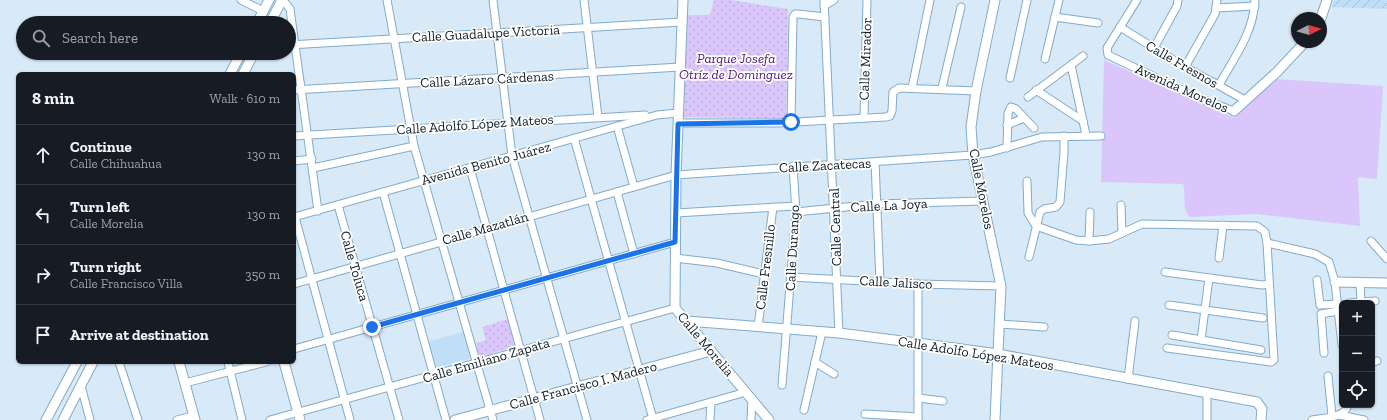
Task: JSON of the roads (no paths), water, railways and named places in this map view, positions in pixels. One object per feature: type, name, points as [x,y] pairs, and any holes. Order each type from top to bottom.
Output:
[{"type":"main road","points":[[260,16],[269,0]]},
{"type":"main road","points":[[274,16],[282,0]]},
{"type":"main road","name":"Calle Morelia","points":[[683,0],[676,175],[675,308],[769,420]]},
{"type":"main road","name":"Calle Morelos","points":[[995,0],[976,91],[971,127],[974,155],[1001,286],[995,420]]},
{"type":"main road","points":[[1322,12],[1327,0]]},
{"type":"main road","name":"Avenida Morelos","points":[[1234,111],[1277,72],[1299,48]]},
{"type":"main road","points":[[231,72],[237,60]]},
{"type":"main road","points":[[244,72],[250,60]]},
{"type":"main road","points":[[1335,282],[1387,283]]},
{"type":"main road","name":"Calle Adolfo López Mateos","points":[[687,321],[839,333],[998,354],[1257,402],[1261,405],[1262,420]]},
{"type":"main road","name":"Calle Francisco I. Madero","points":[[456,420],[711,350]]},
{"type":"main road","points":[[46,420],[76,364]]},
{"type":"main road","points":[[63,420],[92,364]]},
{"type":"main road","points":[[180,364],[194,418]]},
{"type":"main road","points":[[285,364],[299,416]]},
{"type":"street","points":[[241,0],[263,11]]},
{"type":"street","points":[[282,0],[290,9],[290,16]]},
{"type":"street","points":[[387,0],[414,146],[440,241],[493,420]]},
{"type":"street","points":[[492,0],[512,156],[587,420]]},
{"type":"street","points":[[584,0],[598,117]]},
{"type":"street","points":[[824,3],[834,0]]},
{"type":"street","name":"Calle Mirador","points":[[864,118],[867,0]]},
{"type":"street","points":[[912,88],[930,0]]},
{"type":"street","points":[[1010,78],[1028,0]]},
{"type":"street","points":[[1045,59],[1059,0]]},
{"type":"street","points":[[1120,27],[1137,0]]},
{"type":"street","points":[[1154,48],[1177,6],[1178,0]]},
{"type":"street","points":[[1185,67],[1211,22],[1217,0]]},
{"type":"street","name":"Calle Central","points":[[824,3],[839,333]]},
{"type":"street","points":[[1216,8],[1255,3],[1253,21],[1249,31],[1219,85]]},
{"type":"street","points":[[942,88],[961,7]]},
{"type":"street","points":[[791,122],[794,14],[825,17]]},
{"type":"street","points":[[1056,17],[1098,23]]},
{"type":"street","name":"Calle Guadalupe Victoria","points":[[296,45],[682,22]]},
{"type":"street","name":"Calle Fresnos","points":[[1120,27],[1185,67],[1245,100]]},
{"type":"street","name":"Avenida Morelos","points":[[1120,27],[1106,52],[1108,55],[1167,84],[1230,111],[1234,111]]},
{"type":"street","points":[[1028,97],[1083,56]]},
{"type":"street","points":[[294,60],[296,72]]},
{"type":"street","points":[[1071,65],[1086,135]]},
{"type":"street","name":"Calle Lázaro Cárdenas","points":[[298,90],[502,79],[680,67]]},
{"type":"street","points":[[296,75],[312,159],[318,211]]},
{"type":"street","points":[[678,124],[830,121],[890,116],[892,111],[893,92],[899,88],[942,88],[976,91]]},
{"type":"street","points":[[1036,90],[1083,121]]},
{"type":"street","points":[[1007,148],[1008,113],[1011,107],[1016,109],[1034,128]]},
{"type":"street","name":"Avenida Benito Juárez","points":[[296,216],[657,115],[678,113]]},
{"type":"street","name":"Calle Adolfo López Mateos","points":[[296,136],[508,122],[657,115]]},
{"type":"street","points":[[1007,125],[1024,118]]},
{"type":"street","points":[[617,126],[634,187]]},
{"type":"street","points":[[974,155],[1007,148],[1042,137],[1086,135],[1101,136]]},
{"type":"street","points":[[1029,257],[1036,226],[1042,210],[1056,207],[1060,202],[1064,136]]},
{"type":"street","points":[[574,138],[626,322],[650,419],[665,417],[711,402],[749,395],[751,420]]},
{"type":"street","name":"Calle Adolfo López Mateos","points":[[313,168],[414,146]]},
{"type":"street","name":"Calle Zacatecas","points":[[676,175],[974,155]]},
{"type":"street","points":[[296,162],[312,159]]},
{"type":"street","points":[[875,162],[880,282]]},
{"type":"street","name":"Calle Durango","points":[[782,386],[795,209],[793,166]]},
{"type":"street","points":[[470,168],[540,420]]},
{"type":"street","name":"Calle Mazatlán","points":[[296,283],[400,252],[676,175]]},
{"type":"street","points":[[1028,181],[1028,212],[1036,226],[1076,240],[1089,241],[1108,239],[1142,224],[1257,226],[1263,229],[1266,235],[1270,284],[1275,358],[1273,361],[1167,348]]},
{"type":"street","points":[[383,192],[446,420]]},
{"type":"street","points":[[617,192],[634,254]]},
{"type":"street","name":"Calle La Joya","points":[[676,213],[773,207],[795,209],[834,208],[876,204],[983,201]]},
{"type":"street","name":"Calle Toluca","points":[[338,205],[399,420]]},
{"type":"street","points":[[1121,205],[1122,233]]},
{"type":"street","name":"Calle Fresnillo","points":[[758,327],[773,207]]},
{"type":"street","points":[[1089,241],[1090,212]]},
{"type":"street","points":[[296,224],[350,420]]},
{"type":"street","points":[[1219,258],[1223,225]]},
{"type":"street","points":[[1371,241],[1387,259]]},
{"type":"street","points":[[296,348],[675,242]]},
{"type":"street","points":[[1266,243],[1321,256],[1331,266],[1335,282],[1341,336]]},
{"type":"street","points":[[675,258],[717,263],[764,274]]},
{"type":"street","points":[[1166,272],[1262,285],[1270,284]]},
{"type":"street","name":"Calle Jalisco","points":[[791,277],[918,284],[1001,286]]},
{"type":"street","points":[[1201,340],[1209,278]]},
{"type":"street","points":[[1316,280],[1320,305],[1338,308]]},
{"type":"street","points":[[1360,283],[1361,300]]},
{"type":"street","points":[[865,414],[918,418],[918,284]]},
{"type":"street","points":[[1169,305],[1263,318]]},
{"type":"street","name":"Calle Emiliano Zapata","points":[[270,420],[299,416],[345,399],[675,308]]},
{"type":"street","points":[[1324,353],[1321,314],[1338,308]]},
{"type":"street","points":[[1128,379],[1135,321]]},
{"type":"street","points":[[1000,324],[1044,327]]},
{"type":"street","points":[[804,410],[822,332]]},
{"type":"street","points":[[1172,335],[1262,350]]},
{"type":"street","points":[[815,362],[834,374]]},
{"type":"street","points":[[119,364],[138,420]]},
{"type":"street","points":[[228,364],[242,420]]},
{"type":"street","points":[[185,383],[259,364]]},
{"type":"street","points":[[1328,376],[1335,415]]},
{"type":"street","points":[[81,386],[90,420]]},
{"type":"street","points":[[1207,393],[1207,420]]},
{"type":"street","points":[[918,398],[943,401]]},
{"type":"street","points":[[710,420],[711,402]]},
{"type":"street","points":[[1312,420],[1335,415],[1345,411],[1346,408]]},
{"type":"street","points":[[1335,415],[1364,420]]},
{"type":"street","points":[[177,420],[194,418]]},
{"type":"park label","name":"Parque Josefa Otríz de Dominguez","points":[[736,66]]}]
